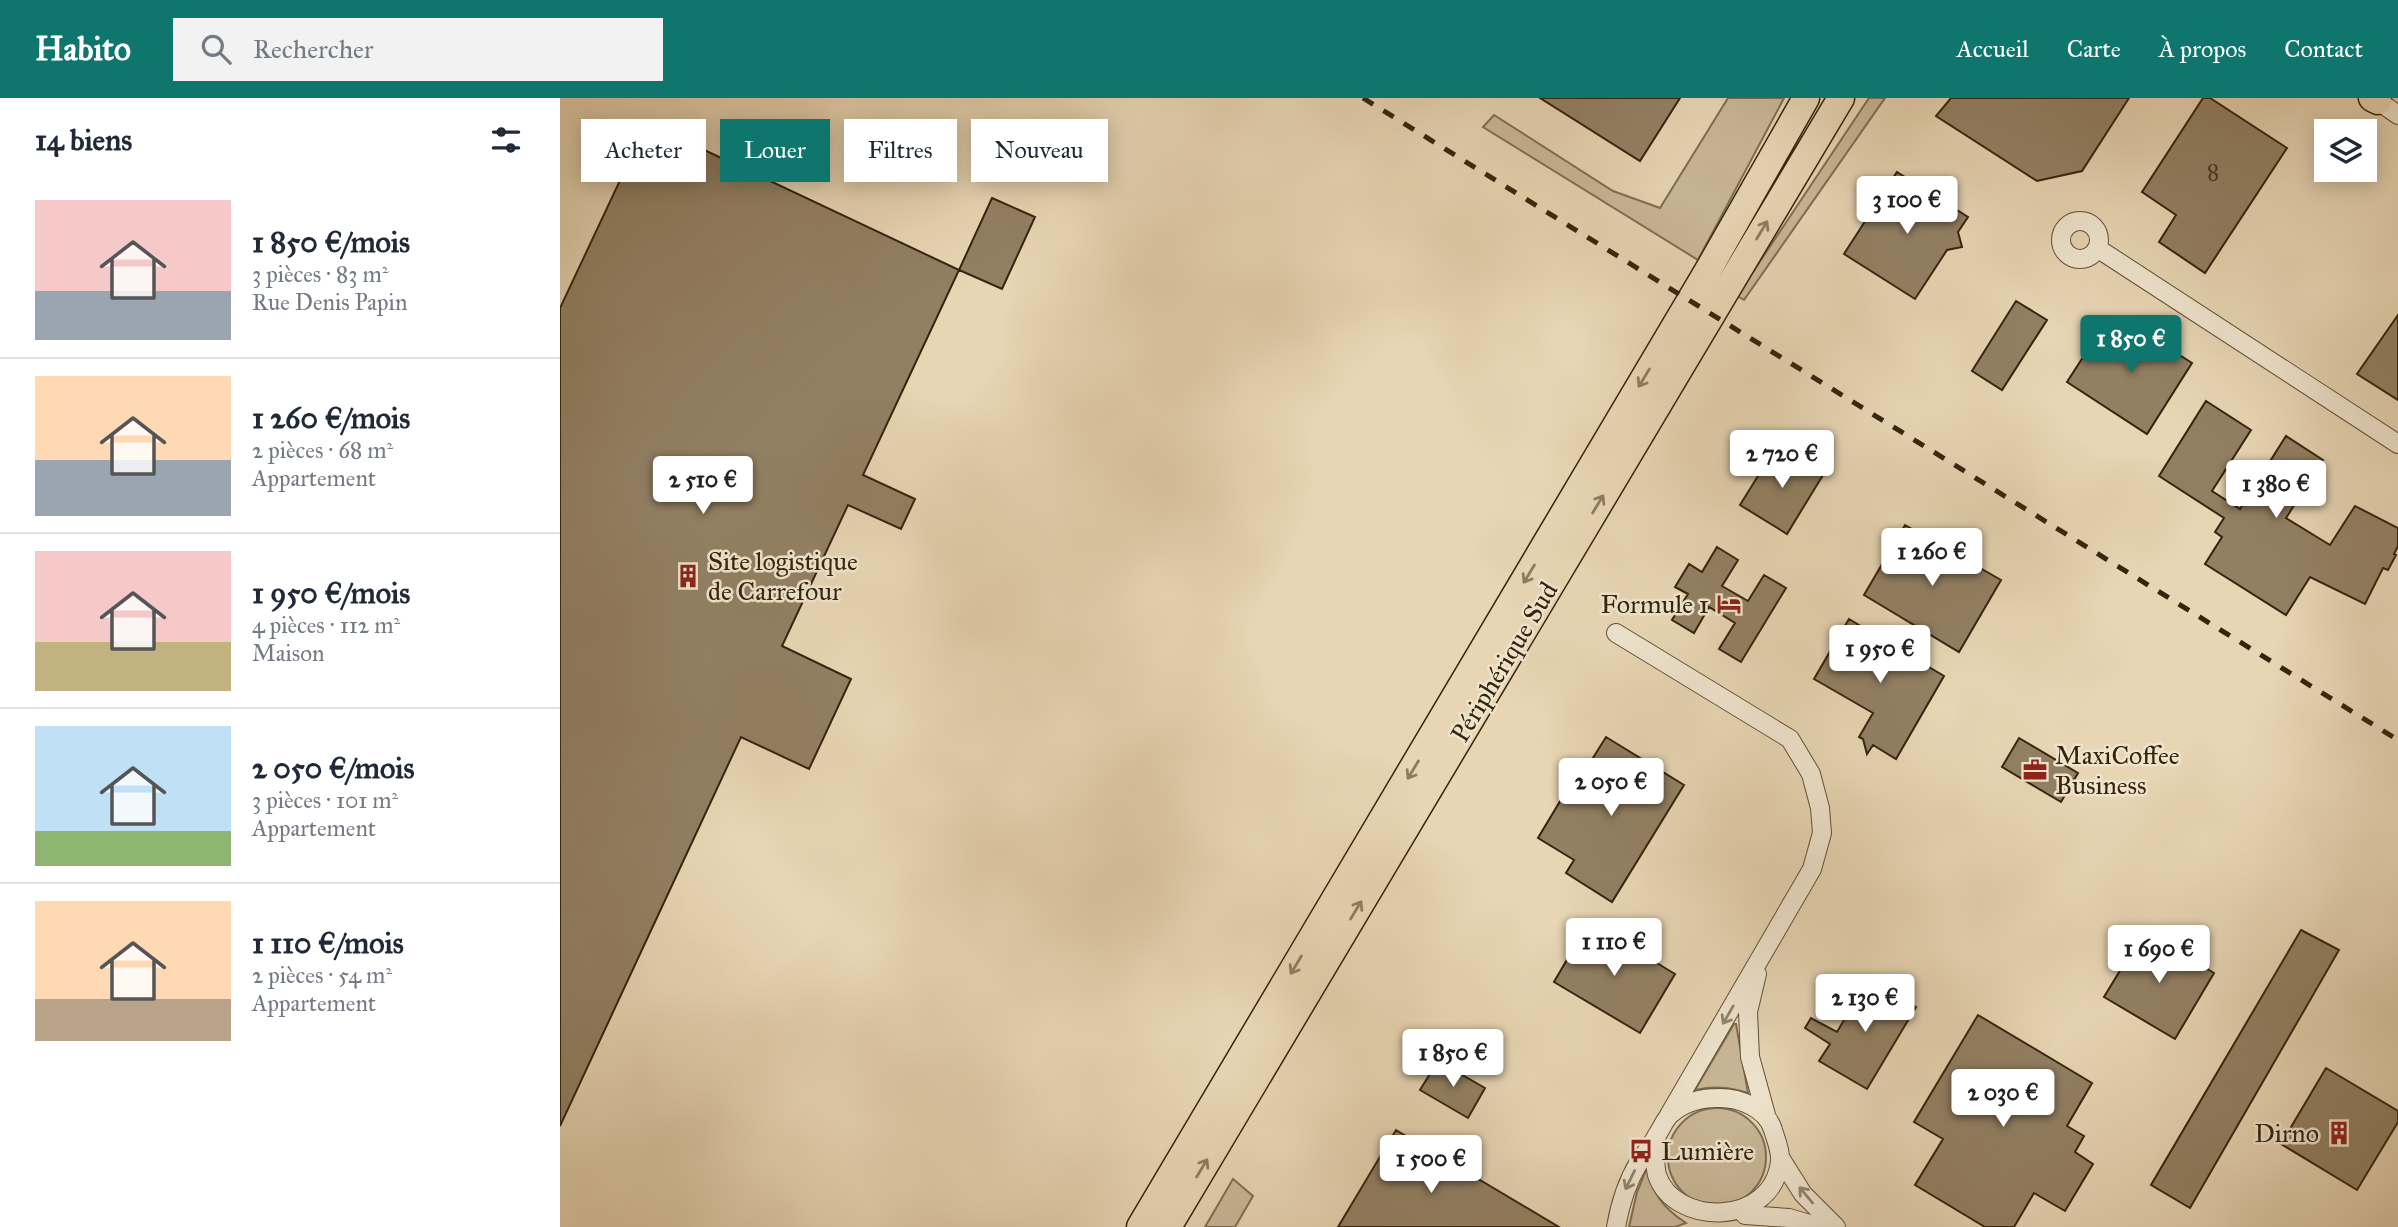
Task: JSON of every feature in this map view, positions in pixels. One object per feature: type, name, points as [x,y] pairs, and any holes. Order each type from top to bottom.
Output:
[{"type":"highway","name":"Périphérique Sud","points":[[1140,1227],[1707,272],[1806,98]]},
{"type":"highway","name":"Périphérique Sud","points":[[1167,1227],[1841,98]]},
{"type":"street","points":[[2097,248],[2398,444]]},
{"type":"street","points":[[1616,633],[1790,740],[1811,774],[1820,808],[1822,833],[1812,869],[1656,1138],[1639,1161],[1625,1189],[1616,1227]]},
{"type":"street","points":[[1762,956],[1748,1013],[1750,1057],[1781,1159],[1803,1194],[1836,1227]]},
{"type":"street","points":[[1669,1115],[1683,1105],[1718,1098],[1739,1102],[1766,1115]]},
{"type":"street","points":[[1656,1138],[1655,1159],[1665,1194],[1678,1208],[1705,1224],[1745,1215],[1788,1218],[1820,1227]]},
{"type":"street","points":[[1745,1215],[1767,1197],[1775,1182],[1781,1159]]},
{"type":"shaded area","points":[[1728,98],[1784,98],[1698,260],[1483,127],[1494,115],[1613,191],[1660,208]]},
{"type":"shaded area","points":[[1869,98],[1885,98],[1744,300],[1737,296]]},
{"type":"shaded area","points":[[1734,1024],[1748,1093],[1722,1088],[1695,1090]]},
{"type":"shaded area","points":[[1717,1108],[1736,1111],[1752,1122],[1763,1138],[1766,1157],[1763,1176],[1752,1192],[1736,1203],[1717,1206],[1698,1203],[1682,1192],[1671,1176],[1668,1157],[1671,1138],[1682,1122],[1698,1111]]},
{"type":"shaded area","points":[[1647,1168],[1660,1200],[1686,1223],[1675,1227],[1629,1227],[1637,1192]]},
{"type":"shaded area","points":[[1233,1179],[1253,1196],[1235,1227],[1205,1227]]},
{"type":"building","points":[[1540,98],[1680,98],[1640,161]]},
{"type":"building","points":[[1951,98],[2129,98],[2082,171],[2037,181],[1936,116]]},
{"type":"building","points":[[2203,98],[2210,98],[2287,148],[2205,273],[2159,242],[2176,215],[2142,192]]},
{"type":"building","name":"Site logistique de Carrefour","points":[[706,151],[720,157],[720,182],[772,182],[959,270],[863,475],[915,499],[901,529],[848,505],[782,646],[851,679],[809,769],[741,737],[560,1126],[560,308],[619,182],[706,182]]},
{"type":"building","points":[[1897,172],[1968,217],[1958,232],[1962,247],[1947,250],[1915,299],[1844,254]]},
{"type":"building","points":[[992,198],[1035,217],[1002,289],[959,270]]},
{"type":"building","points":[[2016,301],[2047,320],[2002,390],[1972,371]]},
{"type":"building","points":[[2398,315],[2398,400],[2357,374]]},
{"type":"building","points":[[2120,317],[2192,363],[2147,434],[2067,382],[2085,354],[2093,359]]},
{"type":"building","points":[[2206,401],[2251,430],[2212,491],[2240,509],[2286,436],[2323,460],[2286,518],[2330,545],[2355,506],[2398,528],[2396,555],[2388,570],[2383,568],[2365,604],[2310,577],[2286,615],[2205,564],[2222,537],[2215,532],[2224,518],[2159,476]]},
{"type":"building","points":[[1776,447],[1823,475],[1787,534],[1740,505]]},
{"type":"building","points":[[1905,525],[2001,580],[1959,652],[1864,595]]},
{"type":"building","name":"Formule 1","points":[[1717,547],[1738,560],[1722,586],[1748,601],[1764,575],[1786,588],[1741,662],[1719,649],[1735,623],[1709,607],[1694,633],[1672,620],[1688,594],[1675,587],[1689,564],[1702,572]]},
{"type":"building","points":[[1849,619],[1944,676],[1896,759],[1873,745],[1867,754],[1863,739],[1859,737],[1873,713],[1814,679]]},
{"type":"building","points":[[1606,737],[1684,785],[1612,902],[1566,873],[1574,860],[1538,838],[1562,798],[1566,801]]},
{"type":"building","points":[[2019,738],[2078,773],[2061,802],[2002,767]]},
{"type":"building","points":[[1589,922],[1675,974],[1640,1033],[1554,982]]},
{"type":"building","points":[[2301,930],[2339,950],[2190,1208],[2151,1185]]},
{"type":"building","points":[[2144,931],[2214,973],[2175,1039],[2104,997]]},
{"type":"building","points":[[1868,979],[1916,1007],[1867,1089],[1819,1061],[1830,1044],[1805,1028],[1811,1018],[1837,1032]]},
{"type":"building","points":[[1978,1015],[2092,1083],[2067,1126],[2084,1136],[2075,1152],[2093,1164],[2065,1211],[2034,1193],[2014,1227],[1985,1227],[1915,1185],[1943,1139],[1914,1122]]},
{"type":"building","points":[[1438,1061],[1485,1088],[1468,1118],[1420,1090]]},
{"type":"building","name":"Dirno","points":[[2326,1068],[2398,1111],[2398,1122],[2357,1190],[2281,1144]]},
{"type":"building","points":[[1396,1130],[1559,1227],[1338,1227]]},
{"type":"railway","points":[[1363,98],[2398,740]]},
{"type":"place","name":"Site logistique de Carrefour","points":[[688,576]]},
{"type":"place","name":"Formule 1","points":[[1729,604]]},
{"type":"place","name":"MaxiCoffee Business","points":[[2035,770]]},
{"type":"place","name":"Dirno","points":[[2339,1133]]},
{"type":"place","name":"Lumière","points":[[1641,1151]]}]
